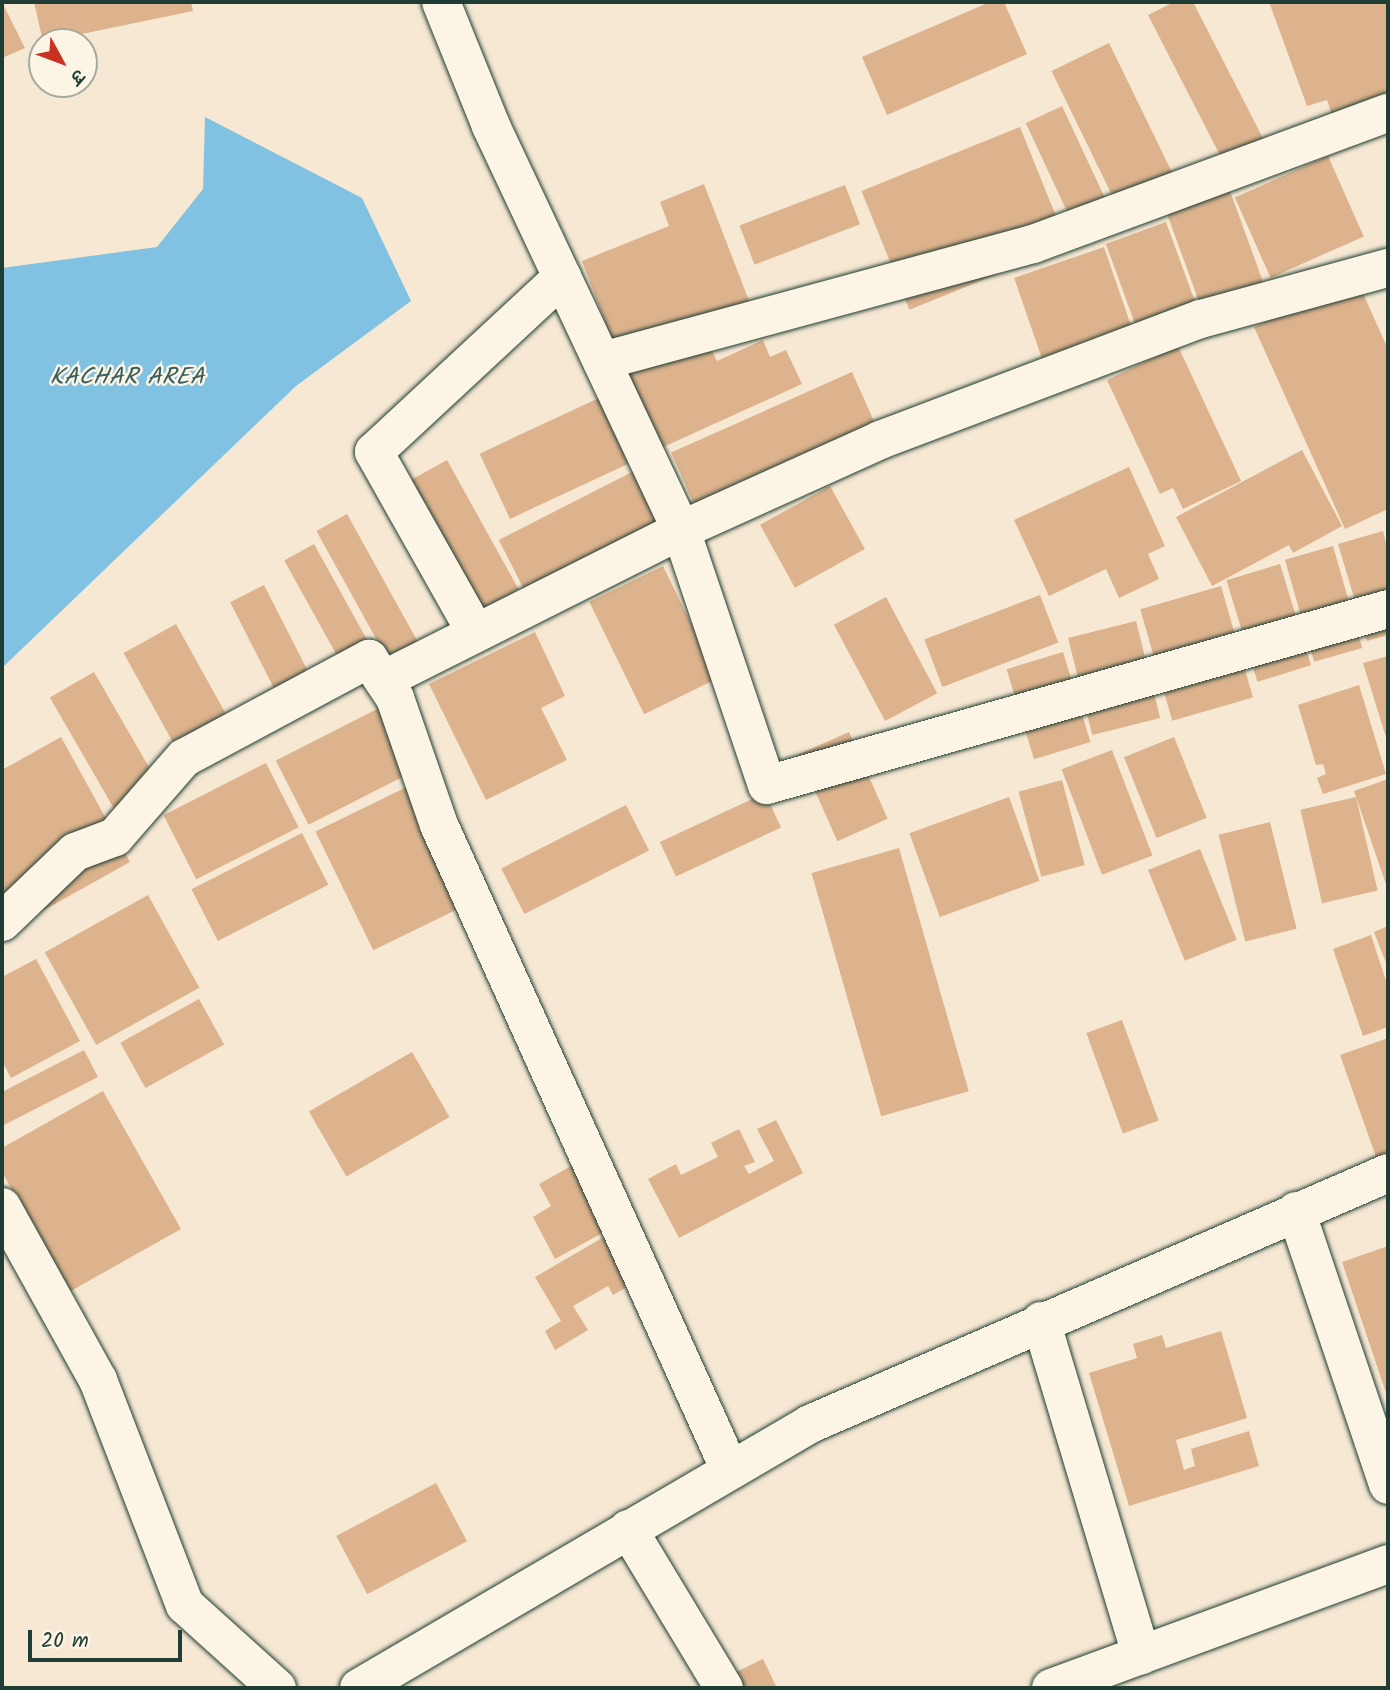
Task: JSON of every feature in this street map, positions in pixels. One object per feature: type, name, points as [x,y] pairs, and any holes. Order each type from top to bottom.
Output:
[{"type":"street","points":[[441,2],[562,277],[681,530],[767,785],[1388,609]]},
{"type":"street","points":[[602,361],[1033,244],[1388,113]]},
{"type":"street","points":[[383,680],[681,530],[880,440],[1201,319],[1388,268]]},
{"type":"street","points":[[476,633],[374,452],[562,277]]},
{"type":"street","points":[[2,922],[75,852],[115,837],[184,758],[369,659],[395,698],[439,825],[730,1470]]},
{"type":"street","points":[[359,1688],[810,1424],[1041,1321],[1388,1173]]},
{"type":"street","points":[[2,1207],[98,1380],[185,1605],[277,1688]]},
{"type":"street","points":[[1296,1211],[1388,1485]]},
{"type":"street","points":[[1041,1321],[1141,1655]]},
{"type":"street","points":[[628,1529],[724,1688]]},
{"type":"street","points":[[1051,1688],[1388,1564]]},
{"type":"water","name":"KACHAR AREA","points":[[205,117],[362,198],[411,301],[296,386],[2,668],[2,268],[157,247],[203,189]]},
{"type":"building","points":[[2,2],[25,48],[2,58]]},
{"type":"building","points":[[34,2],[191,2],[193,11],[98,31],[98,28],[40,28]]},
{"type":"building","points":[[990,2],[1004,2],[1027,54],[887,115],[862,57]]},
{"type":"building","points":[[1174,2],[1193,2],[1267,146],[1226,167],[1148,15]]},
{"type":"building","points":[[1269,2],[1388,2],[1388,104],[1335,124],[1327,100],[1307,106]]},
{"type":"building","points":[[1109,43],[1181,190],[1123,218],[1051,71]]},
{"type":"building","points":[[1062,106],[1115,219],[1079,236],[1026,123]]},
{"type":"building","points":[[1020,127],[1068,246],[909,310],[861,191]]},
{"type":"building","points":[[1328,156],[1364,236],[1271,278],[1235,197]]},
{"type":"building","points":[[704,184],[753,311],[621,363],[582,261],[669,226],[660,202]]},
{"type":"building","points":[[845,185],[860,224],[755,265],[740,225]]},
{"type":"building","points":[[1230,191],[1265,286],[1202,309],[1167,214]]},
{"type":"building","points":[[1166,222],[1197,308],[1137,330],[1106,244]]},
{"type":"building","points":[[1104,247],[1135,336],[1045,367],[1014,278]]},
{"type":"building","points":[[1357,280],[1388,349],[1388,509],[1345,529],[1254,327]]},
{"type":"building","points":[[704,336],[717,361],[763,340],[770,357],[786,350],[802,384],[661,448],[624,366]]},
{"type":"building","points":[[1178,346],[1241,481],[1183,509],[1173,488],[1160,494],[1107,380]]},
{"type":"building","points":[[852,372],[881,437],[700,517],[671,453]]},
{"type":"building","points":[[601,397],[631,462],[510,519],[480,454]]},
{"type":"building","points":[[1302,450],[1342,526],[1293,553],[1289,545],[1212,586],[1176,517]]},
{"type":"building","points":[[447,460],[519,589],[466,619],[395,489]]},
{"type":"building","points":[[1129,467],[1165,546],[1148,554],[1159,579],[1119,598],[1106,569],[1049,596],[1014,520]]},
{"type":"building","points":[[636,470],[663,523],[526,592],[499,540]]},
{"type":"building","points":[[830,486],[865,549],[795,588],[760,525]]},
{"type":"building","points":[[347,514],[422,649],[391,666],[316,531]]},
{"type":"building","points":[[1383,531],[1388,551],[1388,635],[1367,641],[1338,544]]},
{"type":"building","points":[[314,544],[382,666],[352,683],[284,560]]},
{"type":"building","points":[[1333,546],[1362,648],[1314,662],[1285,560]]},
{"type":"building","points":[[1280,564],[1311,665],[1257,682],[1226,580]]},
{"type":"building","points":[[663,566],[718,678],[644,714],[589,602]]},
{"type":"building","points":[[264,585],[324,704],[291,721],[230,602]]},
{"type":"building","points":[[1221,586],[1253,698],[1172,721],[1140,609]]},
{"type":"building","points":[[1040,595],[1058,643],[943,687],[924,639]]},
{"type":"building","points":[[886,597],[937,693],[885,721],[834,625]]},
{"type":"building","points":[[1136,621],[1160,718],[1092,735],[1068,638]]},
{"type":"building","points":[[176,624],[237,733],[184,762],[124,653]]},
{"type":"building","points":[[535,632],[565,696],[541,708],[567,760],[486,800],[429,684]]},
{"type":"building","points":[[1063,652],[1090,742],[1034,759],[1007,669]]},
{"type":"building","points":[[1388,656],[1388,744],[1363,663]]},
{"type":"building","points":[[94,672],[158,782],[113,807],[50,698]]},
{"type":"building","points":[[1359,685],[1386,774],[1323,794],[1317,778],[1326,774],[1323,764],[1316,765],[1298,705]]},
{"type":"building","points":[[381,707],[414,771],[309,825],[276,761]]},
{"type":"building","points":[[849,732],[888,819],[837,841],[799,754]]},
{"type":"building","points":[[61,737],[130,862],[19,924],[2,892],[2,770]]},
{"type":"building","points":[[1174,737],[1207,818],[1157,838],[1124,757]]},
{"type":"building","points":[[1112,750],[1152,855],[1102,875],[1062,769]]},
{"type":"building","points":[[266,763],[299,827],[196,879],[164,815]]},
{"type":"building","points":[[1388,779],[1388,890],[1354,791]]},
{"type":"building","points":[[1062,780],[1085,865],[1041,877],[1019,792]]},
{"type":"building","points":[[417,782],[475,901],[373,950],[315,832]]},
{"type":"building","points":[[765,793],[781,827],[676,876],[660,842]]},
{"type":"building","points":[[1009,797],[1039,881],[940,917],[909,833]]},
{"type":"building","points":[[1356,797],[1378,891],[1322,903],[1300,810]]},
{"type":"building","points":[[626,805],[649,850],[524,914],[501,869]]},
{"type":"building","points":[[1270,822],[1297,929],[1245,942],[1219,835]]},
{"type":"building","points":[[302,833],[328,885],[218,941],[192,889]]},
{"type":"building","points":[[899,848],[969,1091],[881,1116],[812,873]]},
{"type":"building","points":[[1200,849],[1237,940],[1185,961],[1148,870]]},
{"type":"building","points":[[148,895],[199,988],[96,1045],[45,952]]},
{"type":"building","points":[[1388,926],[1388,968],[1374,932]]},
{"type":"building","points":[[1371,935],[1388,987],[1388,1027],[1363,1036],[1333,949]]},
{"type":"building","points":[[36,959],[80,1041],[11,1078],[2,1061],[2,977]]},
{"type":"building","points":[[199,999],[224,1044],[145,1088],[120,1043]]},
{"type":"building","points":[[1122,1020],[1159,1121],[1123,1134],[1086,1033]]},
{"type":"building","points":[[1388,1038],[1388,1191],[1340,1055]]},
{"type":"building","points":[[84,1050],[98,1077],[2,1126],[2,1092]]},
{"type":"building","points":[[412,1052],[450,1117],[346,1176],[309,1112]]},
{"type":"building","points":[[103,1091],[181,1229],[69,1292],[2,1172],[2,1148]]},
{"type":"building","points":[[776,1120],[803,1173],[679,1238],[648,1179],[676,1164],[681,1175],[718,1157],[711,1143],[739,1129],[755,1162],[744,1166],[749,1174],[774,1161],[757,1129]]},
{"type":"building","points":[[589,1156],[624,1221],[555,1259],[533,1217],[551,1206],[539,1184]]},
{"type":"building","points":[[633,1220],[661,1267],[613,1295],[608,1286],[573,1306],[588,1330],[555,1350],[545,1331],[561,1321],[535,1277]]},
{"type":"building","points":[[1388,1246],[1388,1399],[1342,1262]]},
{"type":"building","points":[[1221,1331],[1247,1418],[1176,1440],[1184,1470],[1195,1466],[1191,1449],[1249,1431],[1259,1466],[1129,1506],[1089,1373],[1137,1358],[1133,1344],[1162,1335],[1166,1348]]},
{"type":"building","points":[[436,1483],[467,1541],[367,1594],[336,1536]]},
{"type":"building","points":[[763,1659],[777,1688],[703,1688]]}]
